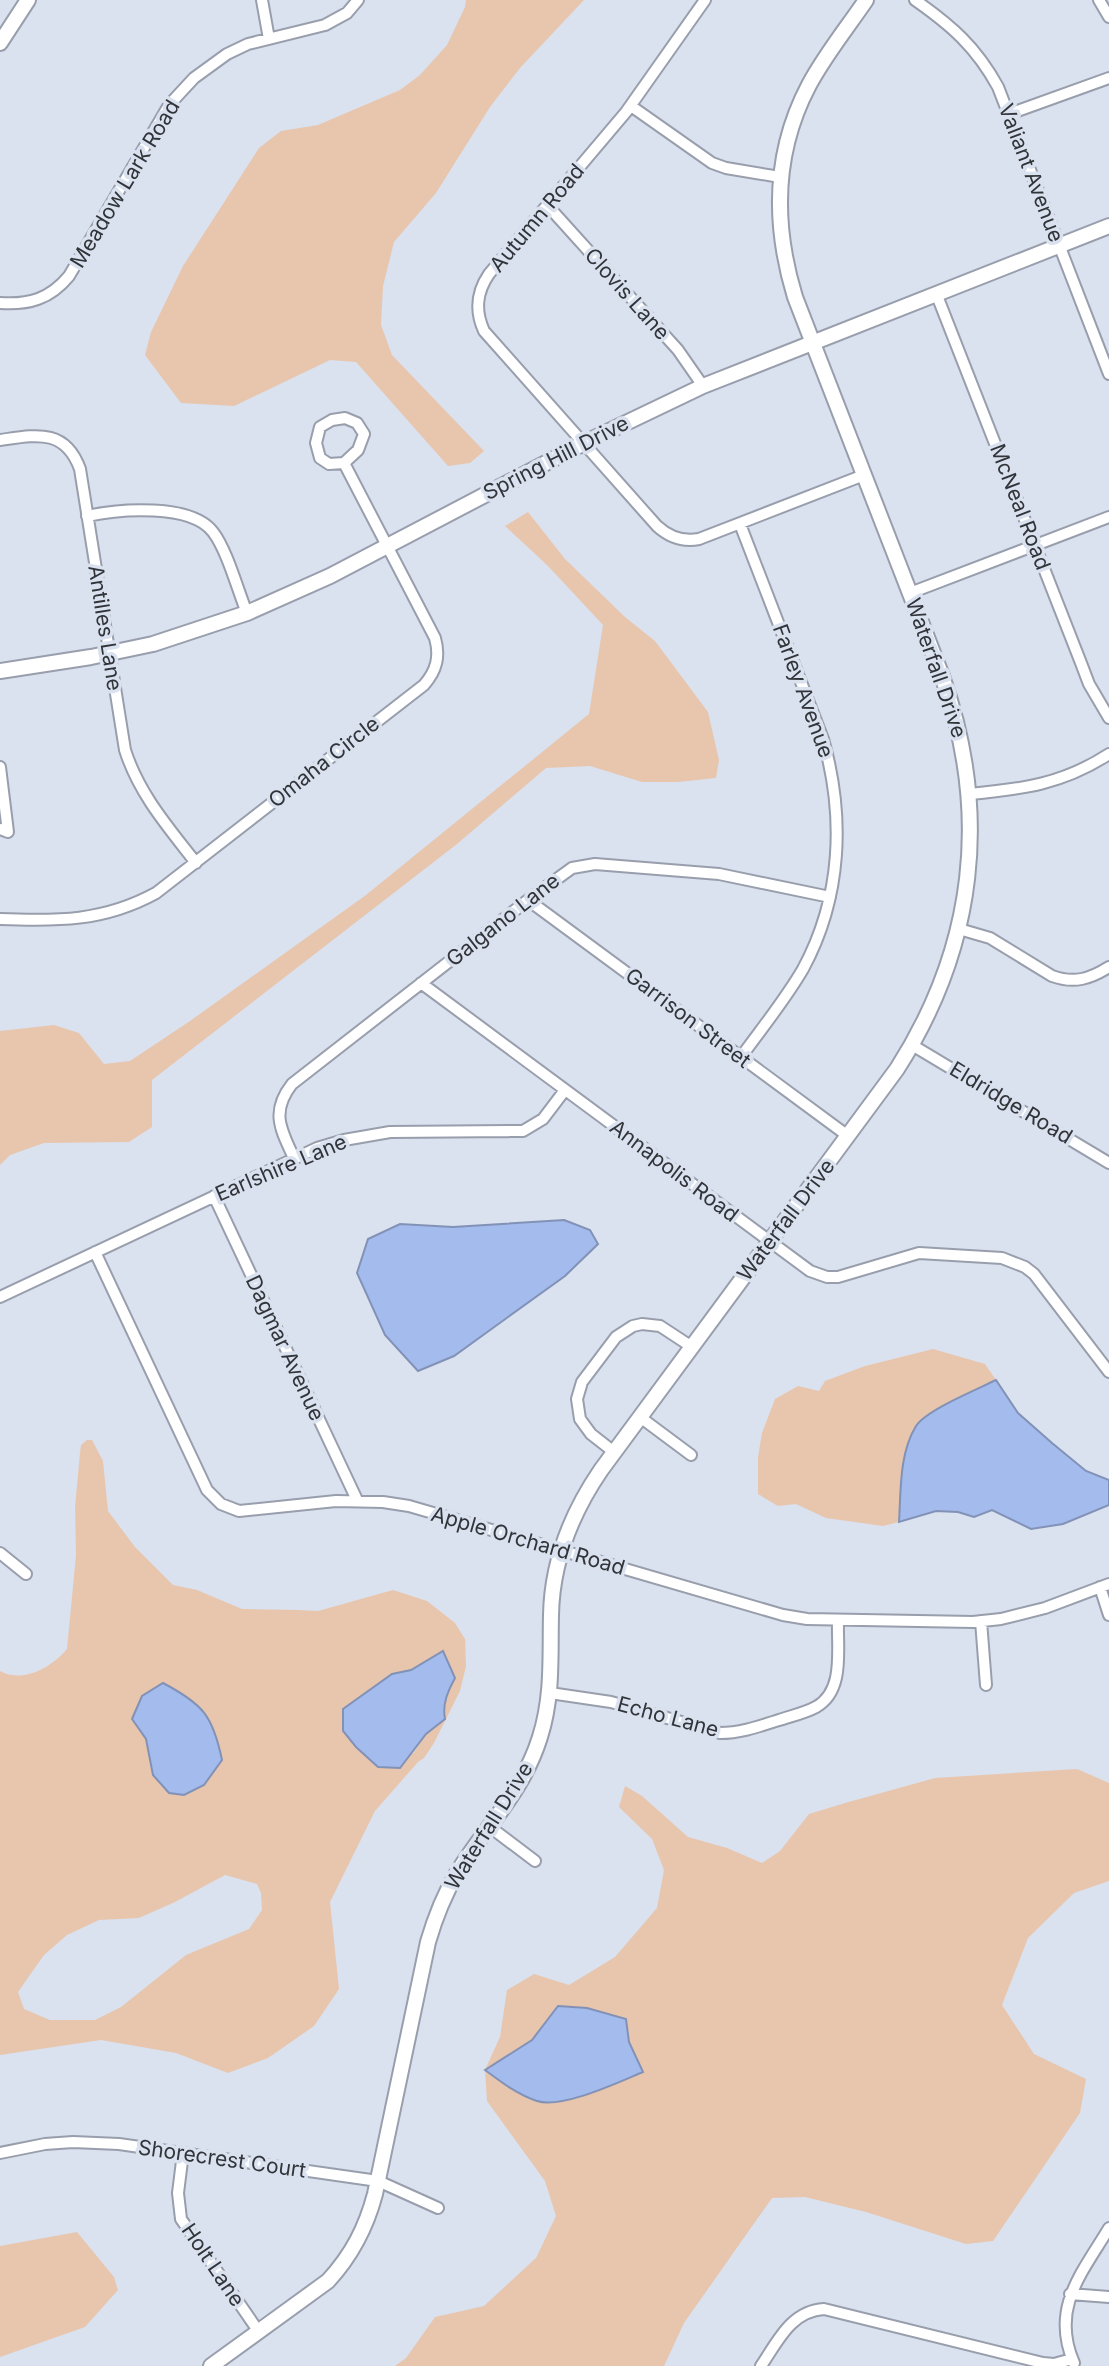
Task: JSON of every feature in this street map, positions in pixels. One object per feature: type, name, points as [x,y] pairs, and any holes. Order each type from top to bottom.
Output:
[{"type":"street","points":[[261,0],[268,39]]},
{"type":"street","name":"Meadow Lark Road","points":[[0,303],[38,301],[61,287],[175,98],[194,78],[227,54],[248,44],[325,25],[347,13],[358,0]]},
{"type":"street","name":"Autumn Road","points":[[705,0],[631,106],[484,282],[478,312],[484,331],[657,526],[671,536],[690,540],[740,524]]},
{"type":"street","name":"Waterfall Drive","points":[[211,2366],[314,2294],[341,2266],[362,2233],[370,2215],[378,2181],[435,1919],[457,1874],[508,1802],[532,1758],[540,1736],[550,1693],[553,1591],[561,1550],[578,1507],[614,1452],[897,1069],[939,991],[959,929],[969,869],[970,794],[952,702],[795,297],[783,253],[780,177],[790,129],[804,95],[822,64],[866,0]]},
{"type":"street","name":"Valiant Avenue","points":[[915,0],[951,26],[979,55],[998,87],[1109,374]]},
{"type":"street","points":[[1099,0],[1109,18]]},
{"type":"street","points":[[0,43],[23,2]]},
{"type":"street","points":[[1009,114],[1109,78]]},
{"type":"street","points":[[631,106],[712,163],[780,177]]},
{"type":"street","name":"Clovis Lane","points":[[548,206],[678,350],[703,386]]},
{"type":"street","name":"Spring Hill Drive","points":[[0,671],[109,654],[164,640],[247,613],[319,581],[584,443],[703,386],[1109,226]]},
{"type":"street","name":"McNeal Road","points":[[936,293],[1089,684],[1109,718]]},
{"type":"street","points":[[345,418],[357,423],[364,434],[358,450],[344,463],[329,464],[320,458],[316,443],[320,427],[332,420],[345,418]]},
{"type":"street","name":"Antilles Lane","points":[[0,440],[45,436],[64,444],[77,459],[121,732],[130,766],[149,802],[196,863]]},
{"type":"street","name":"Omaha Circle","points":[[0,919],[49,921],[97,916],[119,910],[156,893],[431,677],[438,658],[435,638],[344,463]]},
{"type":"street","points":[[740,524],[864,475]]},
{"type":"street","points":[[87,516],[109,511],[153,511],[187,516],[205,524],[218,539],[247,613]]},
{"type":"street","points":[[910,593],[1109,517]]},
{"type":"street","name":"Farley Avenue","points":[[740,524],[818,725],[830,763],[838,818],[838,844],[830,897],[815,944],[788,993],[741,1057]]},
{"type":"street","points":[[970,794],[1045,784],[1089,767],[1109,754]]},
{"type":"street","points":[[0,766],[4,830]]},
{"type":"street","name":"Galgano Lane","points":[[295,1158],[279,1123],[279,1108],[292,1084],[562,874],[583,865],[595,864],[719,873],[830,897]]},
{"type":"street","name":"Garrison Street","points":[[528,900],[848,1136]]},
{"type":"street","points":[[959,929],[990,938],[1062,980],[1083,980],[1109,967]]},
{"type":"street","name":"Annapolis Road","points":[[421,984],[810,1271],[827,1277],[845,1275],[919,1253],[1013,1261],[1034,1274],[1042,1283],[1109,1372]]},
{"type":"street","name":"Eldridge Road","points":[[912,1045],[1109,1163]]},
{"type":"street","name":"Earlshire Lane","points":[[0,1297],[295,1158],[344,1140],[378,1133],[523,1131],[543,1119],[565,1090]]},
{"type":"street","name":"Dagmar Avenue","points":[[214,1196],[357,1500]]},
{"type":"street","name":"Apple Orchard Road","points":[[95,1252],[213,1498],[229,1509],[239,1511],[357,1500],[409,1506],[783,1615],[838,1621],[981,1621],[1023,1615],[1105,1586]]},
{"type":"street","points":[[614,1452],[591,1434],[580,1419],[577,1399],[582,1382],[616,1337],[633,1326],[660,1326],[692,1347]]},
{"type":"street","points":[[640,1417],[691,1455]]},
{"type":"street","points":[[0,1553],[26,1574]]},
{"type":"street","points":[[1105,1586],[1109,1615]]},
{"type":"street","name":"Echo Lane","points":[[550,1693],[611,1702],[710,1731],[739,1732],[808,1710],[825,1699],[832,1690],[836,1677],[838,1621]]},
{"type":"street","points":[[981,1621],[986,1685]]},
{"type":"street","points":[[490,1827],[535,1861]]},
{"type":"street","name":"Shorecrest Court","points":[[0,2153],[73,2141],[119,2144],[378,2181],[438,2208]]},
{"type":"street","name":"Holt Lane","points":[[183,2153],[178,2193],[181,2219],[259,2332]]},
{"type":"street","points":[[761,2366],[791,2323],[808,2312],[824,2309],[1043,2363],[1073,2363],[1067,2346],[1064,2322],[1070,2294],[1109,2228]]},
{"type":"street","points":[[1070,2294],[1109,2297]]},
{"type":"shaded area","points":[[466,0],[584,0],[520,68],[490,107],[436,193],[394,242],[383,286],[381,325],[392,355],[484,451],[470,463],[448,466],[356,362],[330,360],[234,406],[181,403],[145,355],[151,332],[183,266],[259,148],[281,131],[318,125],[400,90],[420,75],[447,45]]},
{"type":"shaded area","points":[[528,512],[565,559],[625,617],[655,641],[708,712],[719,760],[716,778],[642,782],[590,766],[546,768],[457,844],[152,1080],[152,1127],[129,1142],[44,1143],[10,1155],[0,1165],[0,1031],[54,1025],[79,1033],[104,1064],[130,1061],[366,895],[589,714],[603,625],[548,566],[505,526]]},
{"type":"shaded area","points":[[933,1349],[985,1364],[996,1380],[930,1413],[916,1426],[906,1448],[899,1522],[883,1526],[826,1518],[796,1504],[778,1506],[758,1494],[758,1457],[762,1433],[775,1399],[798,1386],[819,1391],[825,1381],[865,1366]]},
{"type":"shaded area","points":[[92,1440],[103,1461],[108,1511],[135,1547],[173,1585],[197,1590],[242,1609],[318,1611],[393,1590],[427,1601],[455,1623],[465,1639],[466,1666],[460,1691],[434,1743],[424,1758],[375,1811],[330,1902],[339,1989],[314,2026],[268,2058],[228,2073],[176,2053],[101,2040],[0,2055],[0,1671],[18,1676],[36,1672],[67,1649],[76,1555],[75,1507],[81,1445]],"holes":[[[442,1652],[455,1678],[445,1703],[445,1719],[426,1734],[413,1754],[392,1674],[411,1670]],[[146,1739],[222,1760],[203,1785],[184,1795],[153,1775]],[[225,1875],[257,1884],[261,1893],[262,1910],[249,1929],[186,1955],[121,2007],[95,2020],[50,2020],[24,2009],[18,1992],[44,1955],[67,1935],[99,1920],[139,1918]]]},
{"type":"shaded area","points":[[1077,1769],[1109,1783],[1109,1881],[1074,1893],[1028,1938],[1002,2005],[1034,2054],[1086,2079],[1080,2113],[993,2241],[966,2244],[866,2212],[805,2197],[772,2198],[684,2323],[664,2366],[395,2366],[406,2358],[435,2317],[484,2306],[536,2258],[556,2216],[545,2181],[487,2101],[485,2070],[500,2037],[507,1990],[534,1974],[569,1985],[615,1957],[657,1908],[664,1870],[652,1839],[619,1807],[625,1786],[642,1796],[688,1837],[727,1848],[762,1863],[780,1851],[809,1814],[935,1778]],"holes":[[[557,2006],[587,2008],[626,2020],[629,2042],[643,2072],[485,2070],[532,2040]]]},
{"type":"shaded area","points":[[77,2232],[114,2277],[118,2290],[85,2327],[0,2357],[0,2246]]},
{"type":"water","points":[[564,1220],[590,1230],[598,1244],[565,1276],[454,1356],[418,1371],[385,1335],[357,1273],[368,1239],[400,1224],[453,1227]]},
{"type":"water","points":[[996,1380],[1018,1413],[1086,1471],[1109,1480],[1109,1505],[1063,1524],[1031,1529],[992,1510],[974,1517],[958,1512],[936,1511],[899,1522],[906,1448],[916,1426],[930,1413]]},
{"type":"water","points":[[443,1651],[455,1678],[445,1703],[445,1719],[426,1734],[400,1768],[378,1767],[343,1731],[343,1709],[392,1674],[411,1670]]},
{"type":"water","points":[[163,1683],[188,1698],[204,1713],[215,1732],[222,1760],[204,1785],[184,1795],[169,1793],[153,1775],[146,1739],[132,1719],[142,1696]]},
{"type":"water","points":[[558,2006],[587,2008],[626,2019],[629,2042],[643,2072],[575,2098],[548,2102],[523,2095],[485,2070],[532,2040]]}]
